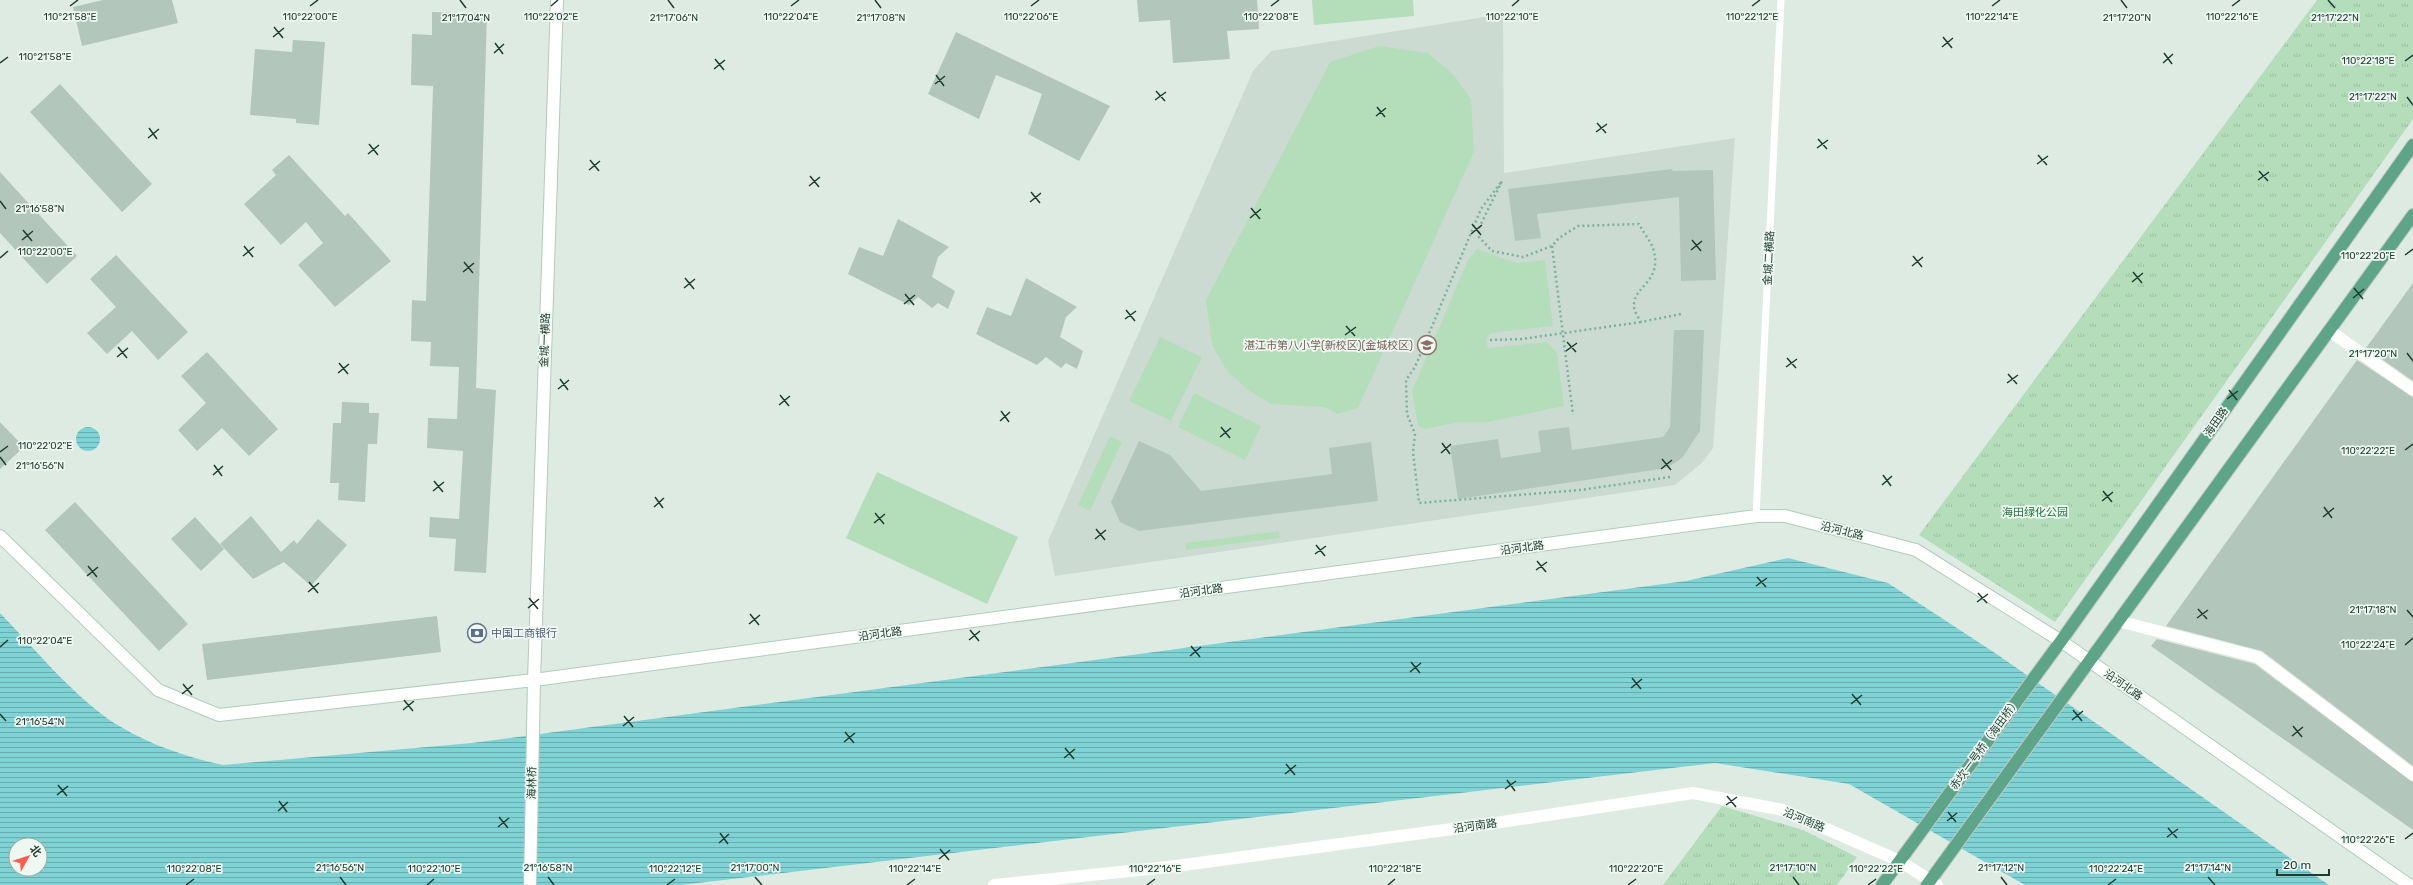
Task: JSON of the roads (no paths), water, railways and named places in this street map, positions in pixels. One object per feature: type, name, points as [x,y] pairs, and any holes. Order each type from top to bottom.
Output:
[{"type":"main road","name":"海田路","points":[[2061,641],[2413,145]]},
{"type":"main road","points":[[1931,883],[2089,661],[2413,215]]},
{"type":"main road","name":"赤坎一号桥（海田桥）","points":[[1900,861],[2061,641]]},
{"type":"main road","points":[[1882,885],[1900,861]]},
{"type":"street","name":"金城一横路","points":[[534,680],[556,0]]},
{"type":"street","points":[[2330,331],[2413,390]]},
{"type":"street","name":"沿河北路","points":[[0,536],[158,690],[219,715],[534,680],[1756,516],[1785,516],[1916,550],[2061,641],[2409,885]]},
{"type":"street","points":[[2118,621],[2258,657],[2413,775]]},
{"type":"street","name":"海林桥","points":[[530,885],[534,680]]},
{"type":"street","name":"沿河南路","points":[[994,885],[1168,867],[1475,826],[1693,793],[1783,810],[1900,861],[1931,883]]},
{"type":"lane","name":"金城二横路","points":[[1756,516],[1781,0]]},
{"type":"water","points":[[88,427],[97,430],[100,439],[97,448],[88,451],[79,448],[76,439],[79,430]]},
{"type":"water","points":[[1788,558],[1888,583],[1995,653],[2329,885],[2025,885],[1849,784],[1715,763],[681,885],[0,885],[0,613],[73,690],[105,717],[145,740],[196,758],[223,765],[472,743],[1686,581]]},
{"type":"place","name":"湛江市第八小学(新校区)(金城校区)","points":[[1427,345]]},
{"type":"place","name":"中国工商银行","points":[[477,633]]},
{"type":"park label","name":"海田绿化公园","points":[[2035,512]]}]
